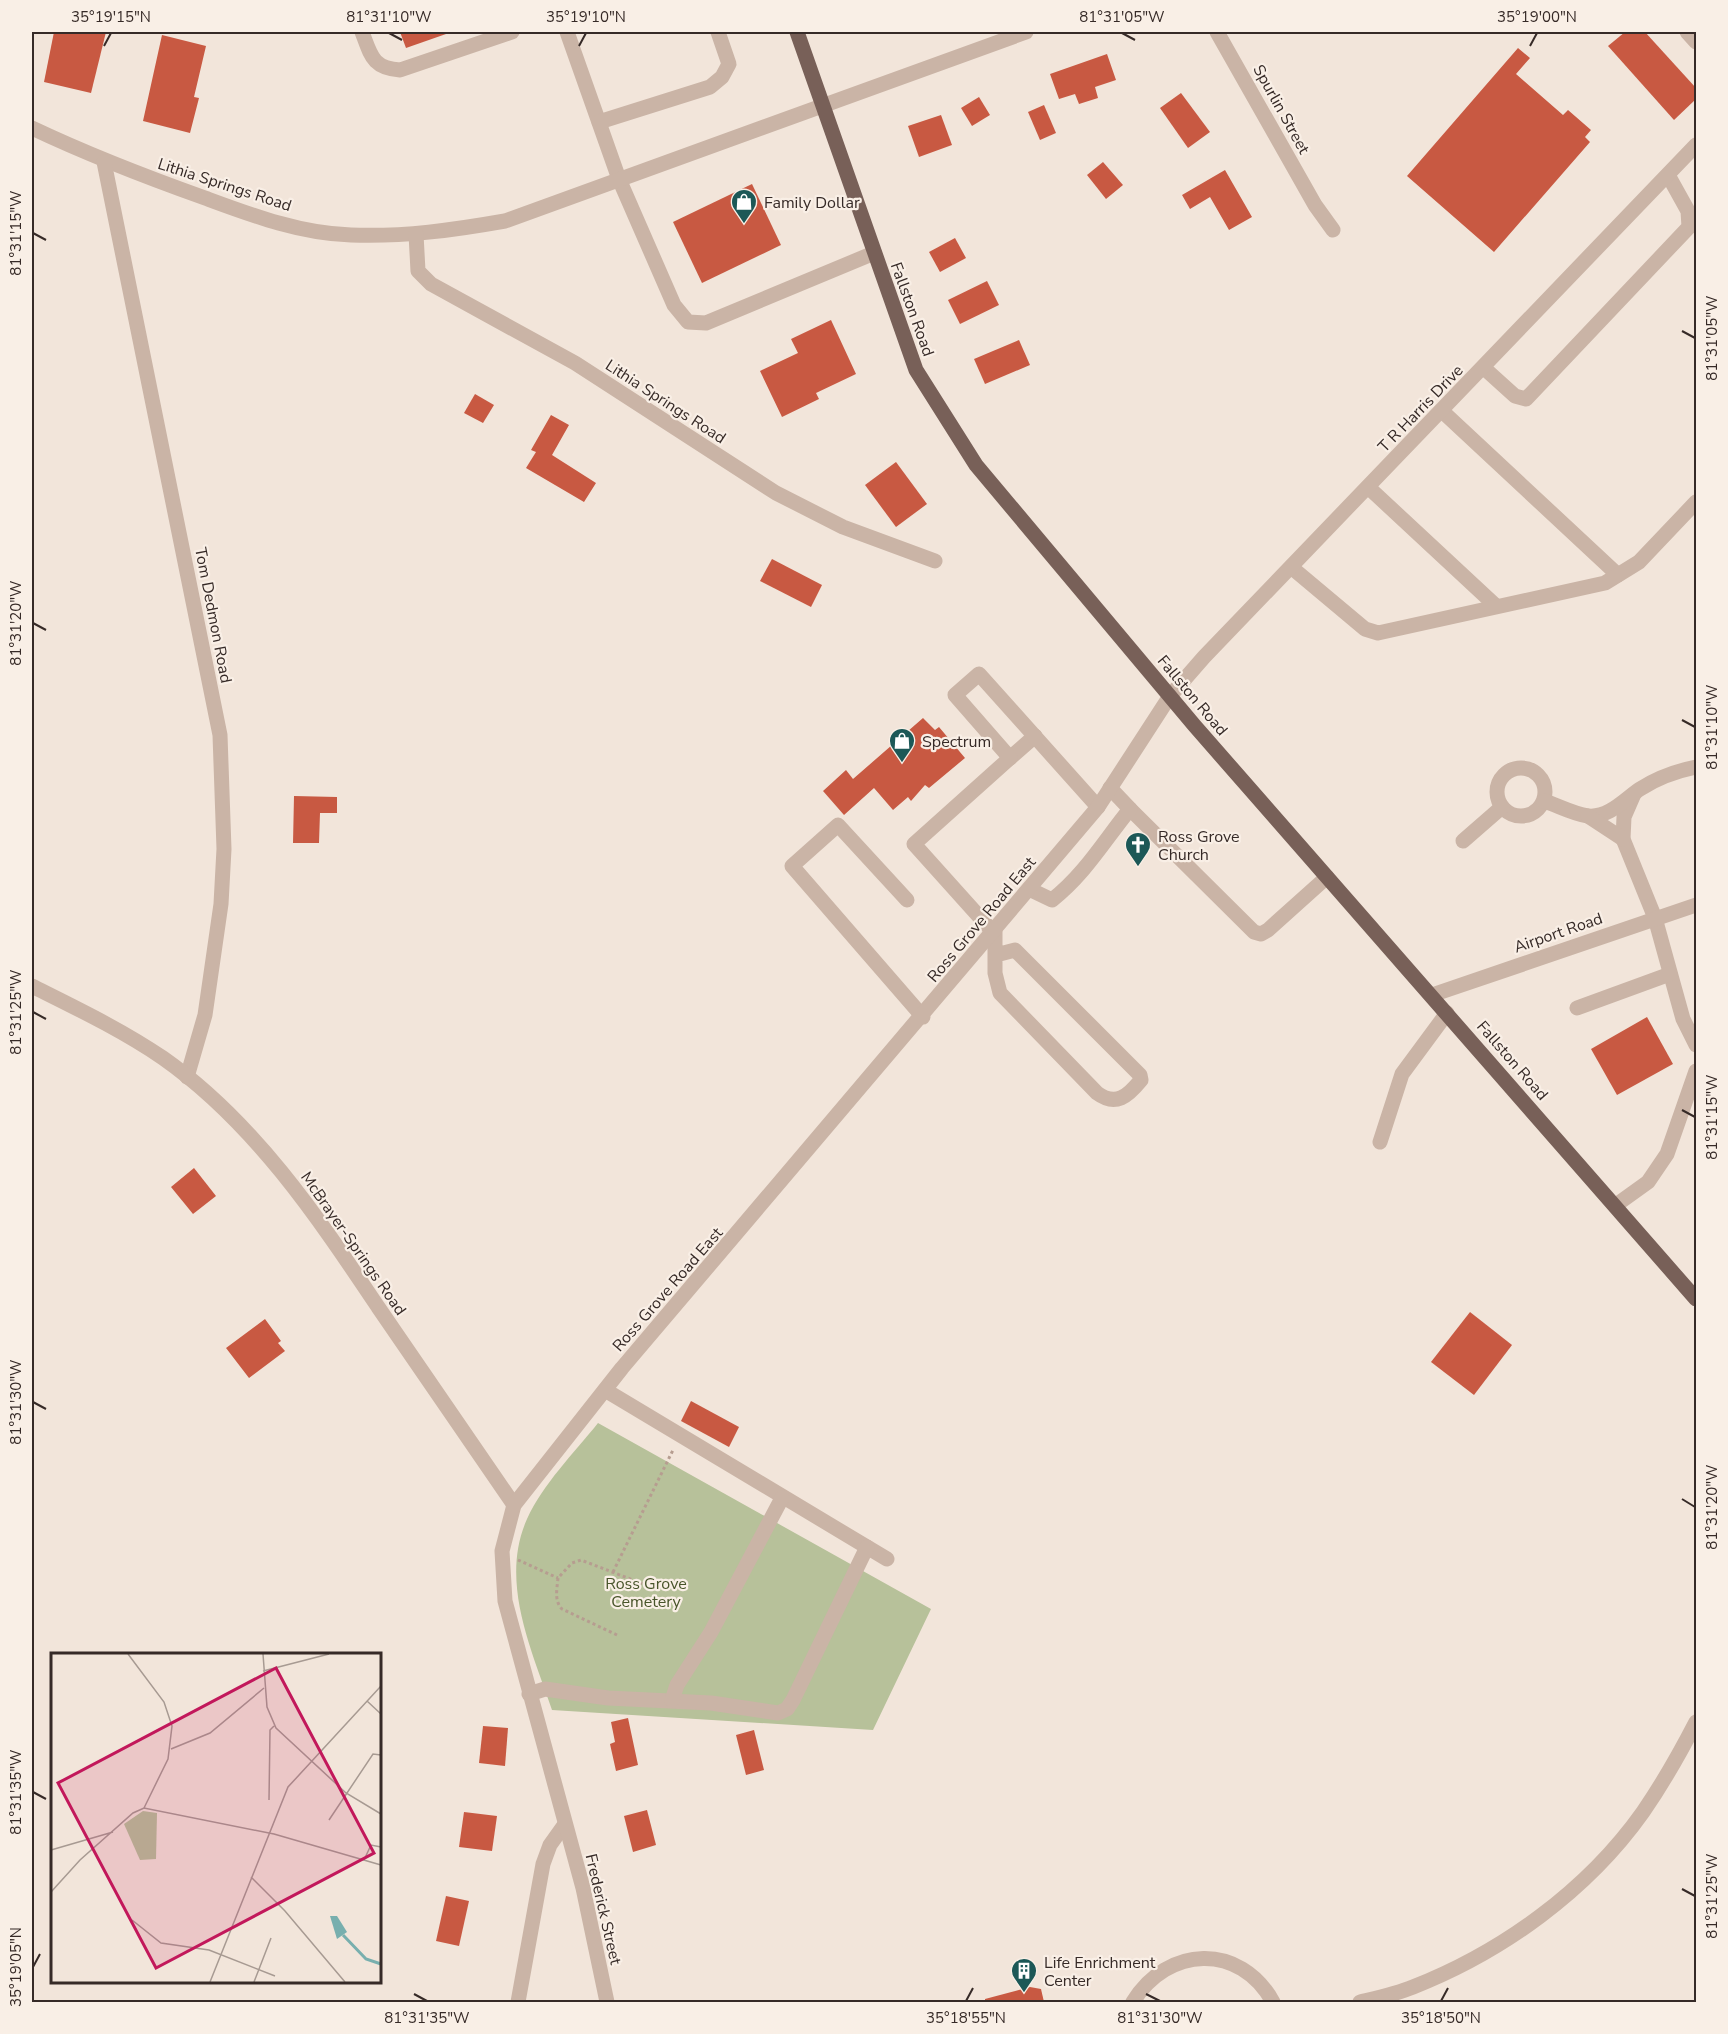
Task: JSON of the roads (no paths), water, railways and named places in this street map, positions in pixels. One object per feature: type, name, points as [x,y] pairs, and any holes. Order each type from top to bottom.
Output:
[{"type":"main road","name":"Fallston Road","points":[[797,32],[916,370],[976,465],[1170,696],[1696,1299]]},
{"type":"street","points":[[362,32],[371,57],[385,69],[400,70],[512,32]]},
{"type":"street","points":[[567,32],[620,179],[674,305],[688,322],[706,322],[874,253]]},
{"type":"street","points":[[599,122],[710,87],[722,77],[729,64],[718,32]]},
{"type":"street","name":"Lithia Springs Road","points":[[32,128],[104,162],[254,216],[349,235],[416,234],[505,221],[1026,32]]},
{"type":"street","name":"Spurlin Street","points":[[1217,32],[1315,205],[1333,230]]},
{"type":"street","points":[[1688,32],[1696,42]]},
{"type":"street","name":"T R Harris Drive","points":[[1170,696],[1696,145]]},
{"type":"street","name":"Tom Dedmon Road","points":[[104,162],[219,735],[224,849],[221,904],[205,1015],[187,1077]]},
{"type":"street","points":[[1484,368],[1515,396],[1526,399],[1590,333],[1689,227],[1688,211],[1668,175]]},
{"type":"street","name":"Lithia Springs Road","points":[[416,234],[418,271],[431,284],[575,363],[776,493],[843,527],[935,561]]},
{"type":"street","points":[[1443,411],[1618,575]]},
{"type":"street","points":[[1368,487],[1496,606]]},
{"type":"street","points":[[1291,567],[1365,629],[1378,633],[1605,583],[1639,562],[1696,502]]},
{"type":"street","points":[[1010,758],[955,695],[979,674],[1098,807]]},
{"type":"street","name":"Ross Grove Road East","points":[[565,1824],[505,1601],[502,1551],[514,1505],[605,1390],[1098,807],[1170,696]]},
{"type":"street","points":[[996,955],[1015,950],[1140,1075],[1141,1080],[1131,1093],[1118,1101],[1106,1099],[1046,1043],[999,993],[995,973],[994,931],[915,844],[1035,736]]},
{"type":"street","points":[[1588,816],[1609,812],[1666,776],[1696,767]]},
{"type":"street","points":[[1521,768],[1529,769],[1540,777],[1545,792],[1544,801],[1527,816],[1510,814],[1502,807],[1497,791],[1499,783],[1505,774],[1521,768]]},
{"type":"street","points":[[1110,788],[1254,932],[1261,934],[1268,930],[1327,877]]},
{"type":"street","points":[[1635,794],[1624,817],[1623,840],[1655,918],[1683,1019],[1696,1044]]},
{"type":"street","points":[[1544,801],[1588,816],[1623,840]]},
{"type":"street","points":[[1464,841],[1502,807]]},
{"type":"street","points":[[1029,890],[1052,900],[1074,882],[1130,808]]},
{"type":"street","points":[[907,900],[837,825],[792,866],[922,1017]]},
{"type":"street","name":"Airport Road","points":[[1432,995],[1696,905]]},
{"type":"street","points":[[1577,1008],[1670,974]]},
{"type":"street","name":"McBrayer-Springs Road","points":[[32,986],[89,1014],[163,1058],[251,1136],[310,1207],[514,1505]]},
{"type":"street","points":[[1380,1142],[1402,1074],[1447,1012]]},
{"type":"street","points":[[1616,1205],[1648,1182],[1667,1154],[1696,1071]]},
{"type":"street","points":[[605,1390],[887,1559]]},
{"type":"street","points":[[672,1700],[677,1685],[711,1632],[782,1498]]},
{"type":"street","points":[[530,1694],[545,1689],[608,1698],[711,1703],[778,1713],[787,1709],[867,1547]]},
{"type":"street","points":[[1360,2002],[1412,1988],[1491,1950],[1559,1902],[1610,1852],[1641,1815],[1666,1778],[1696,1722]]},
{"type":"street","points":[[518,2002],[543,1864],[550,1845],[565,1824]]},
{"type":"street","name":"Frederick Street","points":[[565,1824],[583,1888],[607,2002]]},
{"type":"street","points":[[1133,2002],[1143,1986],[1162,1969],[1186,1960],[1212,1958],[1236,1965],[1257,1980],[1273,2002]]},
{"type":"place","name":"Family Dollar","points":[[744,225]]},
{"type":"place","name":"Spectrum","points":[[902,764]]},
{"type":"place","name":"Ross Grove Church","points":[[1138,868]]},
{"type":"place","name":"Life Enrichment Center","points":[[1024,1994]]},
{"type":"park label","name":"Ross Grove Cemetery","points":[[646,1592]]}]
